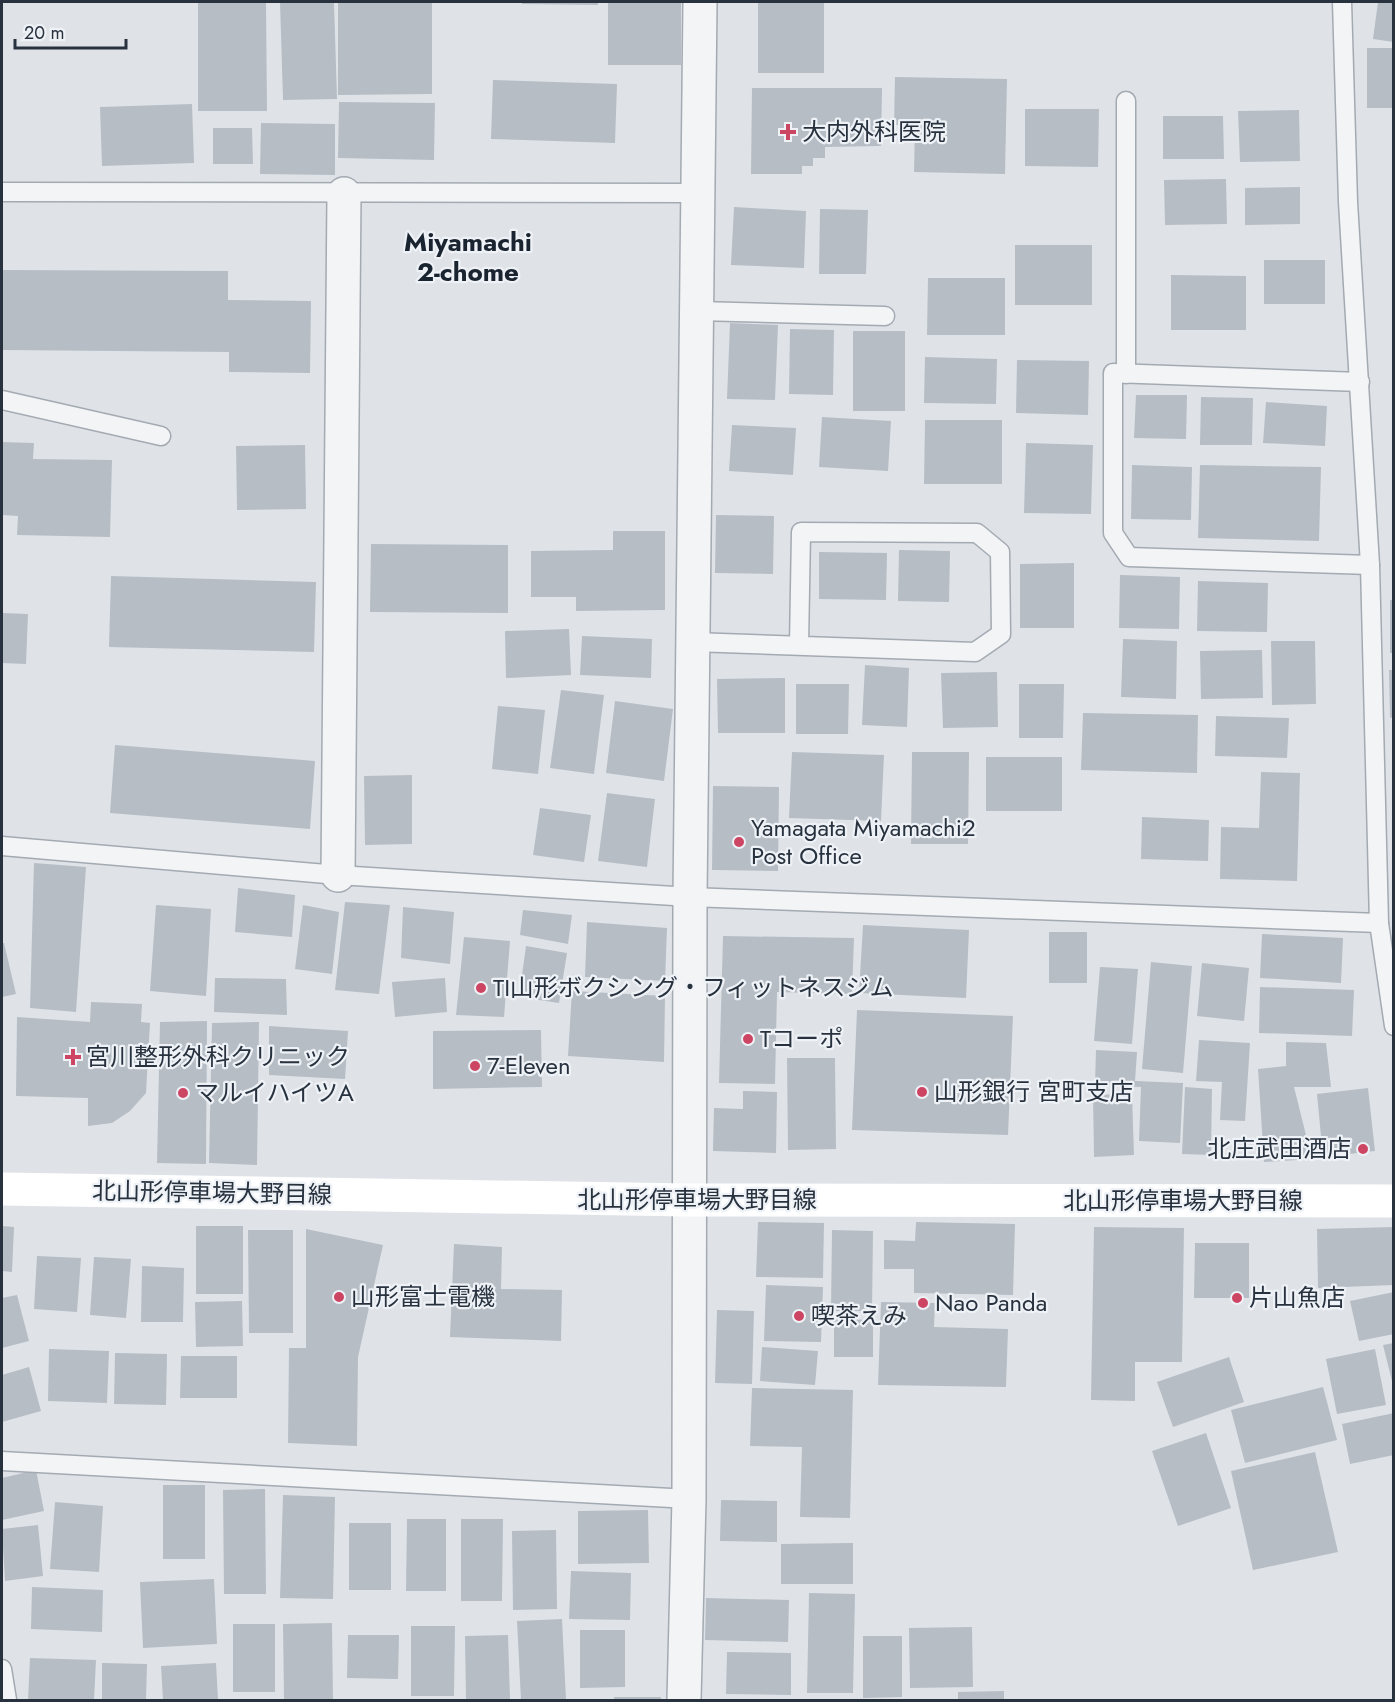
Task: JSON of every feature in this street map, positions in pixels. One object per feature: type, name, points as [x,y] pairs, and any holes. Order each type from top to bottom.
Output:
[{"type":"main road","name":"北山形停車場大野目線","points":[[2,1189],[688,1200],[1394,1201]]},
{"type":"street","points":[[684,1701],[688,1499],[690,897],[700,2]]},
{"type":"street","points":[[338,874],[344,194]]},
{"type":"lane","points":[[1342,2],[1348,202],[1370,565],[1379,923],[1394,1026]]},
{"type":"lane","points":[[1126,101],[1126,374]]},
{"type":"lane","points":[[2,192],[699,194]]},
{"type":"lane","points":[[698,311],[885,316]]},
{"type":"lane","points":[[1360,382],[1113,374],[1113,533],[1129,557],[1370,565]]},
{"type":"lane","points":[[2,400],[161,436]]},
{"type":"lane","points":[[693,642],[975,652],[1001,634],[1000,552],[976,533],[801,532],[800,645]]},
{"type":"lane","points":[[2,846],[338,874],[690,897],[1379,923]]},
{"type":"lane","points":[[2,1461],[688,1499]]},
{"type":"lane","points":[[2,1669],[7,1701]]},
{"type":"building","points":[[198,2],[266,2],[267,111],[198,111]]},
{"type":"building","points":[[280,2],[334,2],[337,99],[283,100]]},
{"type":"building","points":[[338,2],[432,2],[432,94],[338,95]]},
{"type":"building","points":[[522,2],[598,2],[598,5],[522,4]]},
{"type":"building","points":[[608,2],[681,2],[681,65],[608,65]]},
{"type":"building","points":[[758,2],[824,2],[824,73],[758,73]]},
{"type":"building","points":[[1378,2],[1394,2],[1394,42],[1373,39]]},
{"type":"building","points":[[1367,48],[1394,48],[1394,108],[1367,108]]},
{"type":"building","points":[[895,77],[1007,79],[1005,174],[914,172],[915,125],[894,125]]},
{"type":"building","points":[[493,80],[617,84],[615,143],[491,139]]},
{"type":"building","points":[[752,88],[882,88],[881,146],[825,147],[825,158],[813,158],[813,166],[802,166],[802,174],[751,174]]},
{"type":"building","points":[[339,102],[435,103],[434,160],[338,158]]},
{"type":"building","points":[[192,104],[194,163],[102,166],[100,107]]},
{"type":"building","points":[[1025,109],[1099,109],[1098,167],[1025,166]]},
{"type":"building","points":[[1299,110],[1300,161],[1240,162],[1238,111]]},
{"type":"building","points":[[1163,116],[1223,116],[1224,159],[1163,159]]},
{"type":"building","points":[[261,123],[335,124],[335,175],[260,174]]},
{"type":"building","points":[[213,128],[252,128],[253,164],[213,164]]},
{"type":"building","points":[[1226,179],[1227,224],[1165,225],[1164,180]]},
{"type":"building","points":[[1300,187],[1300,224],[1245,225],[1245,188]]},
{"type":"building","points":[[734,207],[806,211],[804,268],[731,265]]},
{"type":"building","points":[[820,209],[868,210],[866,274],[819,274]]},
{"type":"building","points":[[1015,245],[1092,245],[1092,305],[1015,305]]},
{"type":"building","points":[[1264,260],[1325,260],[1325,304],[1264,304]]},
{"type":"building","points":[[2,270],[228,271],[228,300],[311,301],[310,373],[229,372],[229,352],[2,350]]},
{"type":"building","points":[[1171,275],[1246,276],[1246,330],[1171,330]]},
{"type":"building","points":[[928,278],[1005,278],[1005,335],[927,335]]},
{"type":"building","points":[[730,323],[778,325],[775,400],[727,399]]},
{"type":"building","points":[[790,329],[834,330],[833,395],[789,394]]},
{"type":"building","points":[[853,331],[905,331],[905,411],[853,411]]},
{"type":"building","points":[[925,357],[997,359],[996,404],[924,403]]},
{"type":"building","points":[[1017,360],[1089,361],[1088,415],[1016,413]]},
{"type":"building","points":[[1136,395],[1187,395],[1186,439],[1134,438]]},
{"type":"building","points":[[1201,397],[1253,398],[1252,445],[1200,445]]},
{"type":"building","points":[[1266,402],[1327,406],[1325,446],[1263,443]]},
{"type":"building","points":[[822,417],[891,421],[888,471],[819,467]]},
{"type":"building","points":[[925,420],[1002,420],[1002,484],[924,484]]},
{"type":"building","points":[[732,425],[796,428],[793,475],[729,471]]},
{"type":"building","points":[[2,442],[34,443],[33,459],[112,460],[110,537],[17,535],[18,516],[2,515]]},
{"type":"building","points":[[1026,443],[1093,445],[1091,514],[1024,513]]},
{"type":"building","points":[[305,445],[306,509],[237,510],[236,446]]},
{"type":"building","points":[[1132,465],[1192,467],[1191,520],[1131,519]]},
{"type":"building","points":[[1200,465],[1321,467],[1319,541],[1198,538]]},
{"type":"building","points":[[716,515],[774,516],[773,574],[715,573]]},
{"type":"building","points":[[613,531],[665,531],[665,610],[576,611],[576,597],[531,597],[531,551],[613,550]]},
{"type":"building","points":[[371,544],[508,545],[508,613],[370,612]]},
{"type":"building","points":[[899,550],[950,551],[949,602],[898,601]]},
{"type":"building","points":[[819,552],[887,553],[886,600],[819,599]]},
{"type":"building","points":[[1074,563],[1074,628],[1020,628],[1020,564]]},
{"type":"building","points":[[1120,575],[1180,577],[1179,629],[1119,628]]},
{"type":"building","points":[[111,576],[316,582],[314,652],[109,647]]},
{"type":"building","points":[[1198,581],[1268,583],[1267,632],[1197,631]]},
{"type":"building","points":[[1390,600],[1394,600],[1394,653],[1390,653]]},
{"type":"building","points":[[2,613],[28,614],[26,664],[2,663]]},
{"type":"building","points":[[569,629],[571,675],[506,678],[505,631]]},
{"type":"building","points":[[582,636],[652,639],[651,678],[580,675]]},
{"type":"building","points":[[1123,639],[1177,641],[1176,699],[1121,697]]},
{"type":"building","points":[[1271,641],[1315,641],[1316,704],[1272,705]]},
{"type":"building","points":[[1262,650],[1263,698],[1201,699],[1200,651]]},
{"type":"building","points":[[865,665],[909,668],[907,727],[862,725]]},
{"type":"building","points":[[1389,670],[1394,670],[1394,717],[1390,718]]},
{"type":"building","points":[[997,672],[998,727],[943,728],[941,673]]},
{"type":"building","points":[[785,678],[785,733],[718,733],[717,679]]},
{"type":"building","points":[[796,684],[849,684],[848,734],[796,734]]},
{"type":"building","points":[[1019,684],[1064,684],[1063,738],[1019,738]]},
{"type":"building","points":[[561,690],[604,695],[594,774],[550,768]]},
{"type":"building","points":[[615,701],[673,709],[664,781],[606,773]]},
{"type":"building","points":[[498,706],[545,710],[538,774],[492,769]]},
{"type":"building","points":[[1083,713],[1198,715],[1197,773],[1081,770]]},
{"type":"building","points":[[1216,716],[1289,718],[1287,758],[1215,756]]},
{"type":"building","points":[[115,745],[315,761],[310,829],[110,813]]},
{"type":"building","points":[[792,752],[884,755],[881,821],[789,818]]},
{"type":"building","points":[[912,752],[969,752],[968,844],[911,844]]},
{"type":"building","points":[[986,757],[1062,757],[1062,811],[986,811]]},
{"type":"building","points":[[1261,772],[1300,773],[1297,881],[1220,879],[1221,827],[1259,828]]},
{"type":"building","points":[[412,775],[412,844],[365,845],[364,776]]},
{"type":"building","points":[[713,786],[779,787],[778,871],[712,870]]},
{"type":"building","points":[[607,793],[655,799],[647,867],[598,861]]},
{"type":"building","points":[[540,808],[591,815],[584,862],[533,855]]},
{"type":"building","points":[[1142,817],[1209,820],[1208,861],[1141,859]]},
{"type":"building","points":[[34,863],[86,867],[76,1012],[30,1008]]},
{"type":"building","points":[[238,888],[295,895],[292,937],[235,932]]},
{"type":"building","points":[[345,902],[390,905],[379,994],[335,990]]},
{"type":"building","points":[[156,905],[211,909],[206,996],[150,991]]},
{"type":"building","points":[[303,905],[339,912],[332,974],[295,969]]},
{"type":"building","points":[[403,907],[454,912],[450,964],[401,958]]},
{"type":"building","points":[[523,910],[572,915],[568,944],[520,935]]},
{"type":"building","points":[[587,922],[667,928],[665,981],[585,977]]},
{"type":"building","points":[[863,925],[969,930],[966,998],[859,993]]},
{"type":"building","points":[[1049,932],[1087,932],[1087,983],[1049,983]]},
{"type":"building","points":[[1262,934],[1343,938],[1341,983],[1260,978]]},
{"type":"building","name":"Tコーポ","points":[[723,936],[854,938],[852,994],[777,992],[775,1084],[719,1083]]},
{"type":"building","points":[[464,937],[510,941],[504,1017],[456,1015]]},
{"type":"building","points":[[2,943],[4,943],[16,994],[2,997]]},
{"type":"building","points":[[526,946],[567,953],[559,1003],[519,997]]},
{"type":"building","points":[[1151,962],[1192,966],[1183,1073],[1142,1069]]},
{"type":"building","points":[[1202,963],[1249,968],[1244,1021],[1197,1016]]},
{"type":"building","points":[[1100,967],[1138,969],[1132,1044],[1094,1041]]},
{"type":"building","points":[[215,978],[286,979],[287,1015],[214,1012]]},
{"type":"building","points":[[445,978],[447,1012],[395,1017],[392,982]]},
{"type":"building","points":[[1260,987],[1354,990],[1352,1036],[1259,1033]]},
{"type":"building","points":[[572,991],[665,996],[664,1062],[568,1056]]},
{"type":"building","points":[[91,1002],[142,1004],[141,1022],[150,1023],[146,1093],[130,1111],[112,1123],[88,1126],[88,1098],[16,1096],[17,1017],[90,1022]]},
{"type":"building","points":[[857,1010],[1013,1016],[1008,1135],[852,1130]]},
{"type":"building","name":"マルイハイツA","points":[[207,1021],[206,1164],[157,1163],[160,1022]]},
{"type":"building","points":[[259,1022],[257,1165],[209,1163],[212,1023]]},
{"type":"building","points":[[269,1026],[348,1031],[345,1079],[269,1075]]},
{"type":"building","points":[[541,1030],[542,1087],[433,1089],[433,1031]]},
{"type":"building","points":[[1199,1040],[1250,1043],[1245,1121],[1220,1120],[1222,1082],[1196,1081]]},
{"type":"building","points":[[1286,1042],[1326,1043],[1331,1087],[1294,1087],[1312,1159],[1264,1162],[1258,1069],[1286,1066]]},
{"type":"building","points":[[1096,1050],[1137,1052],[1135,1081],[1183,1083],[1180,1143],[1139,1141],[1141,1087],[1095,1085]]},
{"type":"building","points":[[787,1058],[835,1058],[836,1149],[788,1150]]},
{"type":"building","points":[[1185,1087],[1212,1089],[1211,1155],[1182,1154]]},
{"type":"building","points":[[1368,1088],[1375,1151],[1323,1157],[1317,1094]]},
{"type":"building","points":[[743,1091],[777,1092],[776,1153],[713,1151],[714,1108],[743,1109]]},
{"type":"building","points":[[1132,1094],[1134,1155],[1094,1157],[1093,1095]]},
{"type":"building","points":[[758,1222],[824,1223],[823,1278],[756,1277]]},
{"type":"building","points":[[916,1222],[1015,1224],[1013,1295],[914,1293],[914,1269],[884,1269],[884,1240],[915,1241]]},
{"type":"building","points":[[2,1226],[14,1227],[12,1272],[2,1271]]},
{"type":"building","points":[[196,1226],[243,1226],[243,1294],[196,1294]]},
{"type":"building","points":[[1094,1227],[1184,1228],[1182,1362],[1135,1362],[1135,1401],[1091,1400]]},
{"type":"building","points":[[1394,1227],[1394,1285],[1318,1288],[1317,1229]]},
{"type":"building","name":"山形富士電機","points":[[306,1229],[383,1245],[358,1357],[357,1446],[288,1443],[289,1348],[306,1348]]},
{"type":"building","points":[[248,1230],[293,1230],[293,1333],[249,1333]]},
{"type":"building","points":[[832,1230],[873,1231],[872,1311],[831,1311]]},
{"type":"building","points":[[1195,1243],[1249,1243],[1249,1298],[1194,1298]]},
{"type":"building","points":[[454,1244],[502,1247],[501,1289],[562,1290],[561,1341],[450,1337]]},
{"type":"building","points":[[37,1256],[81,1258],[77,1312],[34,1309]]},
{"type":"building","points":[[94,1257],[131,1259],[126,1318],[90,1315]]},
{"type":"building","points":[[142,1266],[184,1268],[183,1322],[141,1322]]},
{"type":"building","points":[[766,1285],[823,1287],[821,1342],[764,1341]]},
{"type":"building","points":[[1394,1292],[1394,1334],[1359,1341],[1350,1301]]},
{"type":"building","points":[[17,1295],[29,1341],[2,1348],[2,1298]]},
{"type":"building","points":[[242,1301],[243,1346],[196,1347],[195,1302]]},
{"type":"building","points":[[881,1302],[935,1303],[934,1327],[1008,1329],[1006,1387],[878,1385]]},
{"type":"building","points":[[717,1310],[754,1311],[752,1384],[715,1383]]},
{"type":"building","points":[[834,1319],[873,1320],[873,1357],[834,1357]]},
{"type":"building","points":[[1394,1343],[1394,1385],[1393,1385],[1383,1345]]},
{"type":"building","points":[[762,1347],[818,1351],[815,1385],[760,1381]]},
{"type":"building","points":[[49,1349],[109,1351],[107,1403],[48,1401]]},
{"type":"building","points":[[1375,1349],[1386,1405],[1337,1414],[1326,1359]]},
{"type":"building","points":[[115,1353],[167,1354],[166,1405],[114,1404]]},
{"type":"building","points":[[181,1356],[237,1356],[237,1398],[180,1398]]},
{"type":"building","points":[[1229,1357],[1244,1402],[1173,1427],[1157,1382]]},
{"type":"building","points":[[29,1367],[41,1411],[2,1422],[2,1375]]},
{"type":"building","points":[[1323,1387],[1337,1440],[1245,1463],[1231,1410]]},
{"type":"building","points":[[752,1388],[853,1390],[850,1518],[800,1517],[802,1447],[750,1446]]},
{"type":"building","points":[[1394,1413],[1394,1455],[1350,1464],[1342,1424]]},
{"type":"building","points":[[1206,1433],[1231,1508],[1178,1526],[1152,1451]]},
{"type":"building","points":[[1315,1452],[1338,1552],[1253,1570],[1231,1471]]},
{"type":"building","points":[[36,1470],[44,1511],[2,1520],[2,1478]]},
{"type":"building","points":[[163,1485],[205,1485],[205,1559],[163,1559]]},
{"type":"building","points":[[265,1489],[266,1594],[224,1594],[223,1490]]},
{"type":"building","points":[[283,1495],[335,1497],[333,1599],[280,1598]]},
{"type":"building","points":[[721,1500],[777,1501],[777,1542],[720,1541]]},
{"type":"building","points":[[55,1502],[103,1506],[99,1572],[50,1569]]},
{"type":"building","points":[[648,1510],[649,1563],[578,1564],[578,1511]]},
{"type":"building","points":[[407,1519],[446,1519],[446,1591],[406,1591]]},
{"type":"building","points":[[461,1519],[503,1519],[502,1601],[461,1601]]},
{"type":"building","points":[[349,1523],[391,1523],[391,1590],[349,1590]]},
{"type":"building","points":[[38,1525],[43,1576],[5,1581],[2,1529]]},
{"type":"building","points":[[556,1530],[557,1609],[513,1610],[512,1531]]},
{"type":"building","points":[[853,1543],[853,1584],[781,1584],[781,1544]]},
{"type":"building","points":[[571,1571],[631,1573],[630,1620],[569,1619]]},
{"type":"building","points":[[214,1579],[217,1644],[143,1648],[140,1582]]},
{"type":"building","points":[[32,1587],[103,1590],[102,1632],[31,1629]]},
{"type":"building","points":[[809,1593],[855,1594],[853,1693],[807,1693]]},
{"type":"building","points":[[706,1598],[789,1600],[788,1642],[705,1640]]},
{"type":"building","points":[[562,1619],[566,1700],[521,1700],[517,1621]]},
{"type":"building","points":[[332,1623],[333,1700],[284,1700],[283,1624]]},
{"type":"building","points":[[233,1624],[275,1624],[275,1692],[233,1692]]},
{"type":"building","points":[[411,1626],[455,1626],[454,1696],[411,1696]]},
{"type":"building","points":[[972,1627],[973,1687],[910,1688],[909,1628]]},
{"type":"building","points":[[580,1630],[625,1630],[625,1687],[580,1688]]},
{"type":"building","points":[[348,1635],[399,1635],[398,1679],[347,1678]]},
{"type":"building","points":[[508,1635],[510,1699],[466,1700],[465,1636]]},
{"type":"building","points":[[863,1636],[902,1636],[902,1697],[863,1698]]},
{"type":"building","points":[[727,1652],[791,1653],[791,1695],[726,1694]]},
{"type":"building","points":[[30,1658],[96,1660],[94,1700],[28,1700]]},
{"type":"building","points":[[102,1663],[147,1664],[146,1700],[102,1700]]},
{"type":"building","points":[[216,1663],[218,1700],[163,1700],[161,1666]]},
{"type":"building","points":[[1004,1691],[1004,1700],[958,1700],[958,1692]]},
{"type":"building","points":[[614,1697],[661,1697],[661,1700],[614,1700]]},
{"type":"place","name":"大内外科医院","points":[[788,132]]},
{"type":"place","name":"Yamagata Miyamachi2 Post Office","points":[[739,842]]},
{"type":"place","name":"TI山形ボクシング・フィットネスジム","points":[[481,988]]},
{"type":"place","name":"Tコーポ","points":[[748,1039]]},
{"type":"place","name":"宮川整形外科クリニック","points":[[73,1057]]},
{"type":"place","name":"7-Eleven","points":[[475,1066]]},
{"type":"place","name":"山形銀行 宮町支店","points":[[922,1092]]},
{"type":"place","name":"マルイハイツA","points":[[183,1093]]},
{"type":"place","name":"北庄武田酒店","points":[[1363,1149]]},
{"type":"place","name":"山形富士電機","points":[[339,1297]]},
{"type":"place","name":"片山魚店","points":[[1237,1298]]},
{"type":"place","name":"Nao Panda","points":[[923,1303]]},
{"type":"place","name":"喫茶えみ","points":[[799,1316]]},
{"type":"district","name":"Miyamachi 2-chome","points":[[468,257]]}]
